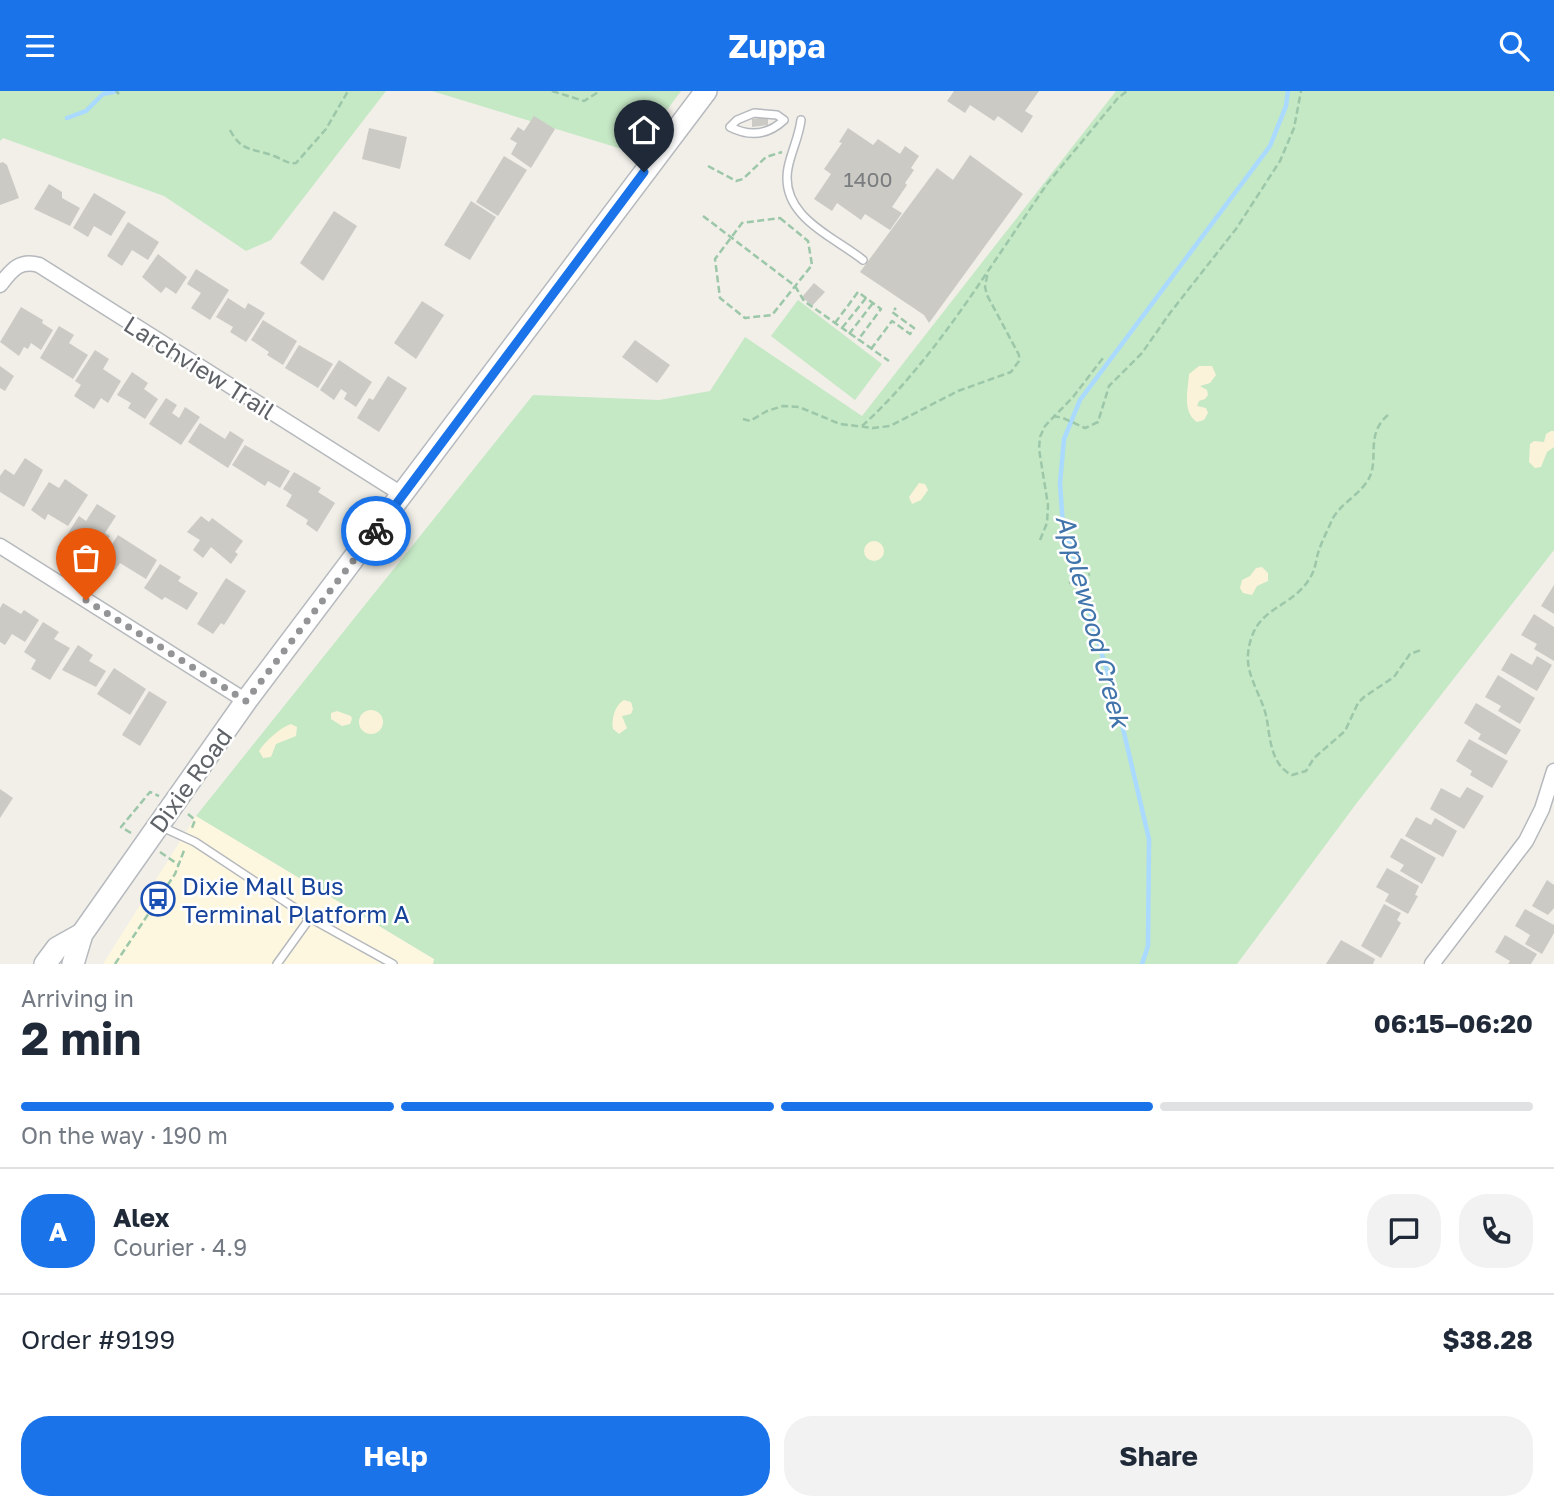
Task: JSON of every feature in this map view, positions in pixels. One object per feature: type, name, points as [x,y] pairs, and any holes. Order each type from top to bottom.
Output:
[{"type":"main road","name":"Dixie Road","points":[[74,964],[82,934],[246,701],[706,91]]},
{"type":"main road","name":"Dixie Road","points":[[45,964],[57,948],[82,934]]},
{"type":"street","name":"Larchview Trail","points":[[0,285],[16,267],[26,263],[39,265],[403,495]]},
{"type":"street","points":[[0,546],[246,701]]},
{"type":"street","points":[[1433,964],[1526,841],[1542,809],[1554,771]]},
{"type":"lane","points":[[754,113],[777,115],[784,120],[776,128],[756,134],[742,133],[730,127],[737,120],[754,113]]},
{"type":"lane","points":[[802,120],[788,167],[786,185],[793,204],[815,228],[863,260]]},
{"type":"lane","points":[[158,825],[195,842],[310,918],[393,964]]},
{"type":"lane","points":[[277,964],[310,918]]},
{"type":"path","points":[[230,130],[235,140],[250,150],[276,156],[291,164],[296,163],[326,129],[348,91]]},
{"type":"path","points":[[552,91],[584,101],[600,91]]},
{"type":"path","points":[[861,426],[884,406],[968,300],[1047,184],[1118,98],[1127,91]]},
{"type":"path","points":[[1053,417],[1090,427],[1098,422],[1109,386],[1142,353],[1236,229],[1280,161],[1294,128],[1301,91]]},
{"type":"path","points":[[708,166],[736,181],[743,179],[766,157],[794,148]]},
{"type":"path","points":[[703,216],[795,286],[804,302],[889,362]]},
{"type":"path","points":[[780,218],[808,241],[812,265],[772,314],[745,318],[720,298],[715,259],[731,238],[743,223],[780,218]]},
{"type":"path","points":[[743,419],[750,421],[766,411],[799,407],[840,424],[873,428],[890,425],[958,391],[1011,372],[1016,367],[1018,348],[987,295],[985,279],[988,271]]},
{"type":"path","points":[[835,324],[858,292],[881,309],[859,340]]},
{"type":"path","points":[[842,328],[866,298]]},
{"type":"path","points":[[849,334],[873,303]]},
{"type":"path","points":[[871,349],[892,321],[910,334],[914,328],[892,312],[896,308]]},
{"type":"path","points":[[1040,540],[1047,523],[1048,505],[1039,449],[1040,437],[1045,426],[1073,397],[1102,358]]},
{"type":"path","points":[[1388,415],[1378,424],[1374,436],[1370,475],[1359,491],[1344,502],[1334,517],[1309,579],[1262,618],[1250,640],[1248,668],[1265,712],[1273,751],[1285,772],[1292,775],[1306,771],[1314,758],[1345,731],[1358,703],[1394,677],[1410,655],[1421,650]]},
{"type":"path","points":[[1069,583],[1090,574]]},
{"type":"path","points":[[121,827],[150,792],[174,803]]},
{"type":"path","points":[[115,964],[181,862]]},
{"type":"shaded area","points":[[196,816],[442,964],[103,964]]},
{"type":"green space","points":[[0,91],[386,91],[271,240],[246,251],[164,196],[3,138],[0,141]]},
{"type":"green space","points":[[432,91],[681,91],[635,153]]},
{"type":"green space","points":[[1116,91],[1554,91],[1554,550],[1356,804],[1237,964],[433,964],[434,959],[196,816],[533,395],[659,400],[710,391],[745,337],[862,416]]},
{"type":"green space","points":[[798,300],[882,364],[855,400],[771,336]]},
{"type":"sand","points":[[1199,366],[1212,366],[1216,375],[1210,383],[1200,386],[1207,390],[1208,395],[1199,401],[1197,406],[1206,408],[1208,413],[1204,420],[1197,422],[1189,413],[1187,394],[1189,374]]},
{"type":"sand","points":[[1554,431],[1554,447],[1547,452],[1541,467],[1535,468],[1529,462],[1530,444],[1534,441],[1544,442],[1546,434]]},
{"type":"sand","points":[[919,483],[925,484],[928,490],[921,500],[912,504],[909,497]]},
{"type":"sand","points":[[874,541],[881,544],[884,551],[881,558],[874,561],[867,558],[864,551],[867,544]]},
{"type":"sand","points":[[1262,567],[1268,573],[1268,581],[1257,586],[1252,595],[1243,593],[1240,588],[1242,580],[1250,576],[1256,568]]},
{"type":"sand","points":[[624,700],[631,702],[633,709],[631,714],[622,716],[627,728],[619,734],[613,729],[614,713]]},
{"type":"sand","points":[[371,710],[380,713],[383,722],[380,731],[371,734],[362,731],[359,722],[362,713]]},
{"type":"sand","points":[[337,711],[351,716],[350,724],[342,726],[331,719],[331,713]]},
{"type":"sand","points":[[291,724],[297,727],[296,736],[276,744],[271,757],[263,758],[259,751],[262,747],[278,731]]},
{"type":"building","points":[[954,91],[1039,91],[1025,111],[1033,116],[1022,133],[998,116],[994,121],[970,105],[965,113],[947,101]]},
{"type":"building","points":[[534,116],[555,129],[531,168],[511,154],[517,143],[510,139],[518,127],[524,131]]},
{"type":"building","points":[[768,117],[768,125],[752,127],[752,119]]},
{"type":"building","points":[[369,128],[407,137],[400,169],[362,159]]},
{"type":"building","points":[[848,128],[873,145],[878,139],[900,154],[905,146],[919,156],[911,168],[914,170],[905,183],[907,185],[892,207],[902,213],[890,230],[865,214],[861,220],[837,203],[832,211],[814,199],[831,174],[824,169],[842,143],[839,142]]},
{"type":"building","points":[[970,155],[1023,194],[929,323],[924,315],[860,272],[937,168],[953,180]]},
{"type":"building","points":[[504,156],[527,170],[498,216],[476,202]]},
{"type":"building","points":[[0,163],[7,165],[19,198],[0,205]]},
{"type":"building","points":[[49,184],[62,192],[62,198],[80,208],[70,226],[34,209]]},
{"type":"building","points":[[94,193],[126,212],[111,236],[94,226],[88,237],[73,228]]},
{"type":"building","points":[[471,201],[496,217],[470,260],[444,245]]},
{"type":"building","points":[[334,211],[357,226],[323,281],[300,263]]},
{"type":"building","points":[[128,222],[159,242],[148,260],[132,250],[122,266],[107,256]]},
{"type":"building","points":[[158,254],[187,277],[176,294],[166,287],[161,293],[142,277]]},
{"type":"building","points":[[196,269],[229,290],[210,320],[191,308],[201,293],[187,284]]},
{"type":"building","points":[[814,283],[825,292],[812,306],[802,297]]},
{"type":"building","points":[[228,298],[245,309],[248,303],[265,313],[246,342],[230,332],[233,327],[216,317]]},
{"type":"building","points":[[422,301],[444,315],[416,359],[394,343]]},
{"type":"building","points":[[21,307],[43,320],[42,323],[53,330],[41,350],[31,343],[28,349],[24,347],[19,356],[0,342]]},
{"type":"building","points":[[263,320],[297,341],[283,365],[251,340]]},
{"type":"building","points":[[59,326],[74,335],[69,343],[88,355],[73,379],[40,358]]},
{"type":"building","points":[[635,340],[670,365],[657,383],[622,357]]},
{"type":"building","points":[[299,345],[333,364],[318,388],[285,368]]},
{"type":"building","points":[[95,350],[109,359],[103,369],[121,381],[108,403],[101,398],[94,409],[74,396],[81,385],[75,381]]},
{"type":"building","points":[[339,360],[372,382],[356,407],[344,399],[347,393],[341,389],[334,400],[320,390]]},
{"type":"building","points":[[0,366],[14,376],[5,391],[0,388]]},
{"type":"building","points":[[132,372],[148,383],[144,389],[158,399],[145,419],[128,408],[131,403],[117,395]]},
{"type":"building","points":[[388,376],[407,388],[379,432],[357,418],[369,398],[373,400]]},
{"type":"building","points":[[166,398],[177,405],[172,413],[179,418],[185,407],[200,417],[181,445],[149,424]]},
{"type":"building","points":[[200,423],[225,439],[230,431],[244,440],[228,468],[188,442]]},
{"type":"building","points":[[245,445],[290,471],[280,488],[268,481],[265,486],[232,465]]},
{"type":"building","points":[[25,458],[43,470],[24,507],[0,492],[0,476],[5,469],[14,475]]},
{"type":"building","points":[[294,472],[321,488],[318,492],[335,503],[317,532],[306,524],[308,520],[286,506],[292,495],[283,489]]},
{"type":"building","points":[[65,479],[88,495],[68,526],[48,514],[45,520],[31,510],[49,482],[59,488]]},
{"type":"building","points":[[97,504],[116,516],[105,533],[110,536],[98,555],[67,535],[79,516],[86,521]]},
{"type":"building","points":[[201,516],[209,522],[212,518],[243,541],[231,564],[211,547],[203,558],[193,550],[200,540],[187,532]]},
{"type":"building","points":[[118,535],[157,560],[146,579],[120,563],[115,570],[101,561]]},
{"type":"building","points":[[160,564],[181,577],[178,581],[198,593],[187,610],[165,597],[162,600],[144,588]]},
{"type":"building","points":[[226,578],[246,591],[224,625],[221,623],[213,634],[197,624]]},
{"type":"building","points":[[1554,585],[1554,614],[1541,606]]},
{"type":"building","points":[[3,603],[21,614],[24,610],[39,620],[25,642],[12,634],[5,645],[0,642],[0,608]]},
{"type":"building","points":[[1534,614],[1554,627],[1554,661],[1534,649],[1537,644],[1521,635]]},
{"type":"building","points":[[43,622],[59,632],[54,639],[70,648],[50,680],[31,669],[36,660],[24,652]]},
{"type":"building","points":[[78,645],[93,655],[89,661],[106,671],[96,687],[62,670]]},
{"type":"building","points":[[1511,653],[1532,665],[1537,656],[1552,665],[1537,691],[1501,670]]},
{"type":"building","points":[[114,668],[146,689],[130,715],[97,694]]},
{"type":"building","points":[[1498,675],[1535,698],[1520,724],[1498,711],[1501,706],[1485,697]]},
{"type":"building","points":[[149,691],[167,702],[140,746],[122,735]]},
{"type":"building","points":[[1476,703],[1521,730],[1506,755],[1478,739],[1481,734],[1464,723]]},
{"type":"building","points":[[1469,739],[1508,761],[1492,788],[1470,775],[1472,771],[1456,761]]},
{"type":"building","points":[[1467,787],[1484,796],[1464,829],[1430,809],[1441,788],[1460,798]]},
{"type":"building","points":[[0,789],[13,798],[0,818]]},
{"type":"building","points":[[1416,817],[1431,825],[1435,818],[1457,831],[1443,857],[1405,836]]},
{"type":"building","points":[[1401,838],[1436,858],[1422,884],[1400,871],[1404,865],[1390,857]]},
{"type":"building","points":[[1387,868],[1419,886],[1415,895],[1418,896],[1408,914],[1385,901],[1389,894],[1376,887]]},
{"type":"building","points":[[1547,880],[1554,885],[1554,908],[1548,915],[1532,906]]},
{"type":"building","points":[[1384,904],[1401,913],[1397,920],[1401,923],[1381,958],[1361,946]]},
{"type":"building","points":[[1525,909],[1554,925],[1554,933],[1542,954],[1525,944],[1530,935],[1515,926]]},
{"type":"building","points":[[1505,935],[1537,954],[1531,964],[1508,964],[1510,961],[1495,952]]},
{"type":"building","points":[[1341,940],[1375,959],[1373,964],[1326,964]]},
{"type":"waterway","points":[[67,118],[86,111],[103,94],[117,91]]},
{"type":"waterway","name":"Applewood Creek","points":[[1142,964],[1148,946],[1149,839],[1117,703],[1080,572],[1063,526],[1060,483],[1064,439],[1080,400],[1270,146],[1286,106],[1288,91]]},
{"type":"way so far","points":[[86,600],[246,701],[376,531]]},
{"type":"place","name":"Dixie Mall Bus Terminal Platform A","points":[[158,899]]},
{"type":"route","points":[[376,531],[644,172]]}]
